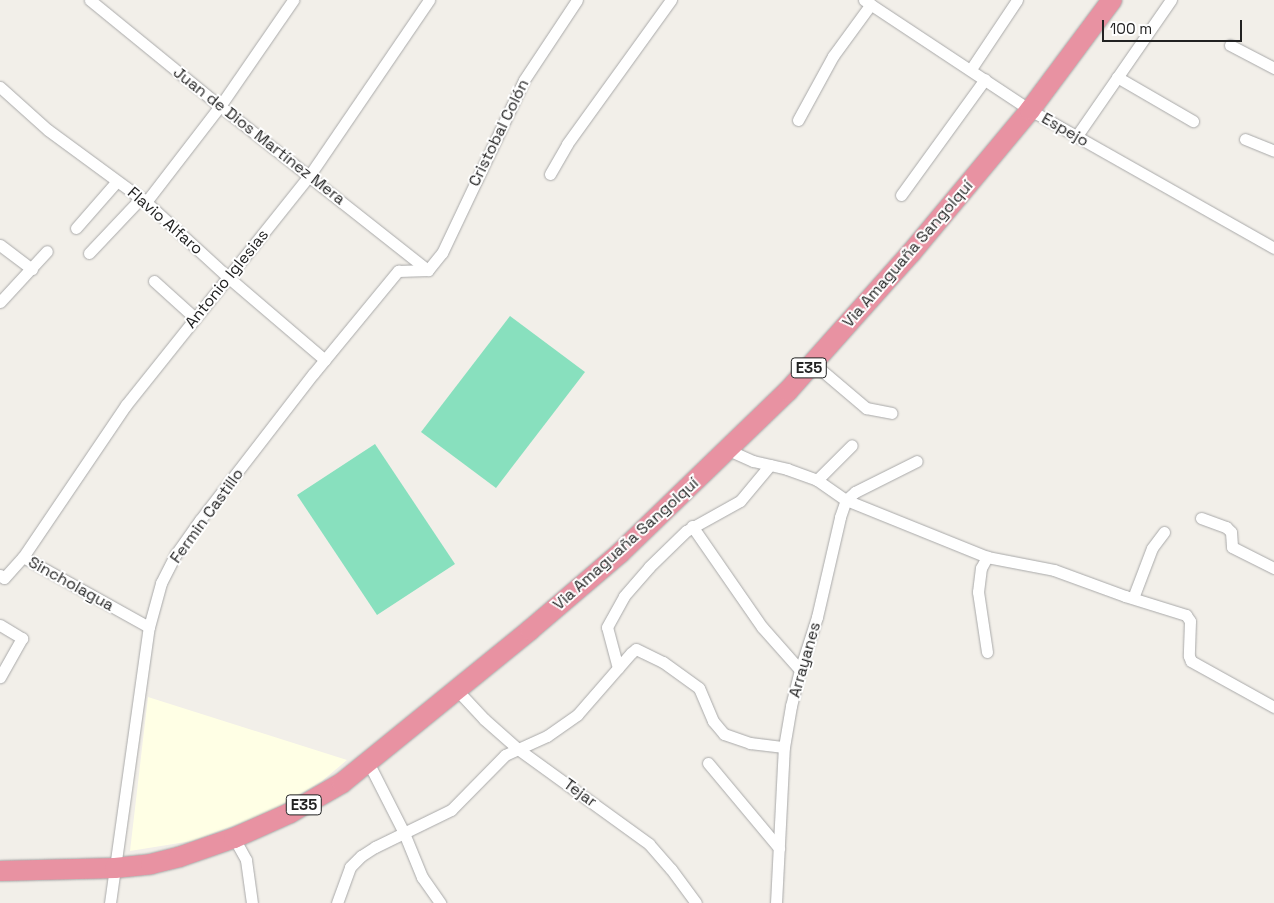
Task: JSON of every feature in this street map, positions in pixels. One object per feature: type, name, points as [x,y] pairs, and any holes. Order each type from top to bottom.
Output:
[{"type":"highway","name":"Via Amaguaña Sangolquí","points":[[0,871],[115,868],[161,862],[234,838],[299,808],[342,783],[457,690],[620,553],[788,391],[912,253],[1030,110],[1112,0]]},
{"type":"street","name":"Juan de Dios Martínez Mera","points":[[90,0],[409,257],[428,270]]},
{"type":"street","points":[[89,253],[144,200],[220,106],[293,0]]},
{"type":"street","name":"Antonio Iglesias","points":[[23,557],[126,405],[195,318],[230,278],[309,176],[430,0]]},
{"type":"street","name":"Cristobal Colón","points":[[428,270],[442,253],[524,80],[577,0]]},
{"type":"street","points":[[550,174],[567,144],[671,0]]},
{"type":"street","points":[[971,69],[1017,0]]},
{"type":"street","points":[[1076,137],[1171,0]]},
{"type":"street","points":[[798,120],[833,56],[867,2]]},
{"type":"street","name":"Espejo","points":[[867,2],[971,69],[1030,110],[1274,248]]},
{"type":"street","points":[[1230,45],[1274,68]]},
{"type":"street","points":[[1117,76],[1193,121]]},
{"type":"street","points":[[902,195],[985,79]]},
{"type":"street","name":"Flavio Alfaro","points":[[0,87],[48,130],[144,200],[325,360]]},
{"type":"street","points":[[1245,139],[1274,151]]},
{"type":"street","points":[[76,228],[117,180]]},
{"type":"street","points":[[0,245],[32,269]]},
{"type":"street","points":[[0,302],[47,251]]},
{"type":"street","name":"Fermin Castillo","points":[[110,903],[149,627],[161,583],[176,554],[325,360],[409,257]]},
{"type":"street","points":[[398,271],[428,270]]},
{"type":"street","points":[[154,280],[195,318]]},
{"type":"street","points":[[813,363],[866,408],[892,413]]},
{"type":"street","points":[[818,480],[852,445]]},
{"type":"street","points":[[726,449],[818,480],[846,500],[987,557],[1054,570],[1188,616],[1190,622],[1188,656],[1191,661],[1274,707]]},
{"type":"street","points":[[846,500],[855,492],[917,461]]},
{"type":"street","points":[[618,668],[607,632],[609,622],[624,596],[648,567],[692,526],[740,501],[770,465]]},
{"type":"street","name":"Arrayanes","points":[[776,903],[784,747],[800,670],[818,617],[846,500]]},
{"type":"street","points":[[1201,518],[1226,527],[1231,532],[1232,546],[1274,568]]},
{"type":"street","points":[[692,526],[762,627],[800,670]]},
{"type":"street","points":[[1133,598],[1152,548],[1164,532]]},
{"type":"street","name":"Sincholagua","points":[[1,580],[23,557],[149,627]]},
{"type":"street","points":[[987,557],[981,568],[978,592],[987,652]]},
{"type":"street","points":[[0,625],[22,638],[0,677]]},
{"type":"street","points":[[337,903],[350,867],[361,856],[451,810],[498,760],[547,736],[577,715],[631,653],[636,650],[643,651],[699,688],[713,721],[724,734],[750,743],[784,747]]},
{"type":"street","name":"Tejar","points":[[457,690],[484,719],[518,749],[649,844],[671,869],[696,903]]},
{"type":"street","points":[[368,762],[404,833],[422,877],[440,903]]},
{"type":"street","points":[[708,763],[779,848]]},
{"type":"street","points":[[234,838],[246,860],[252,903]]},
{"type":"shaded area","points":[[148,697],[347,760],[322,781],[270,812],[192,841],[130,851]]},
{"type":"green space","points":[[510,316],[585,372],[496,488],[421,432]]},
{"type":"green space","points":[[375,444],[455,564],[377,615],[297,495]]}]
